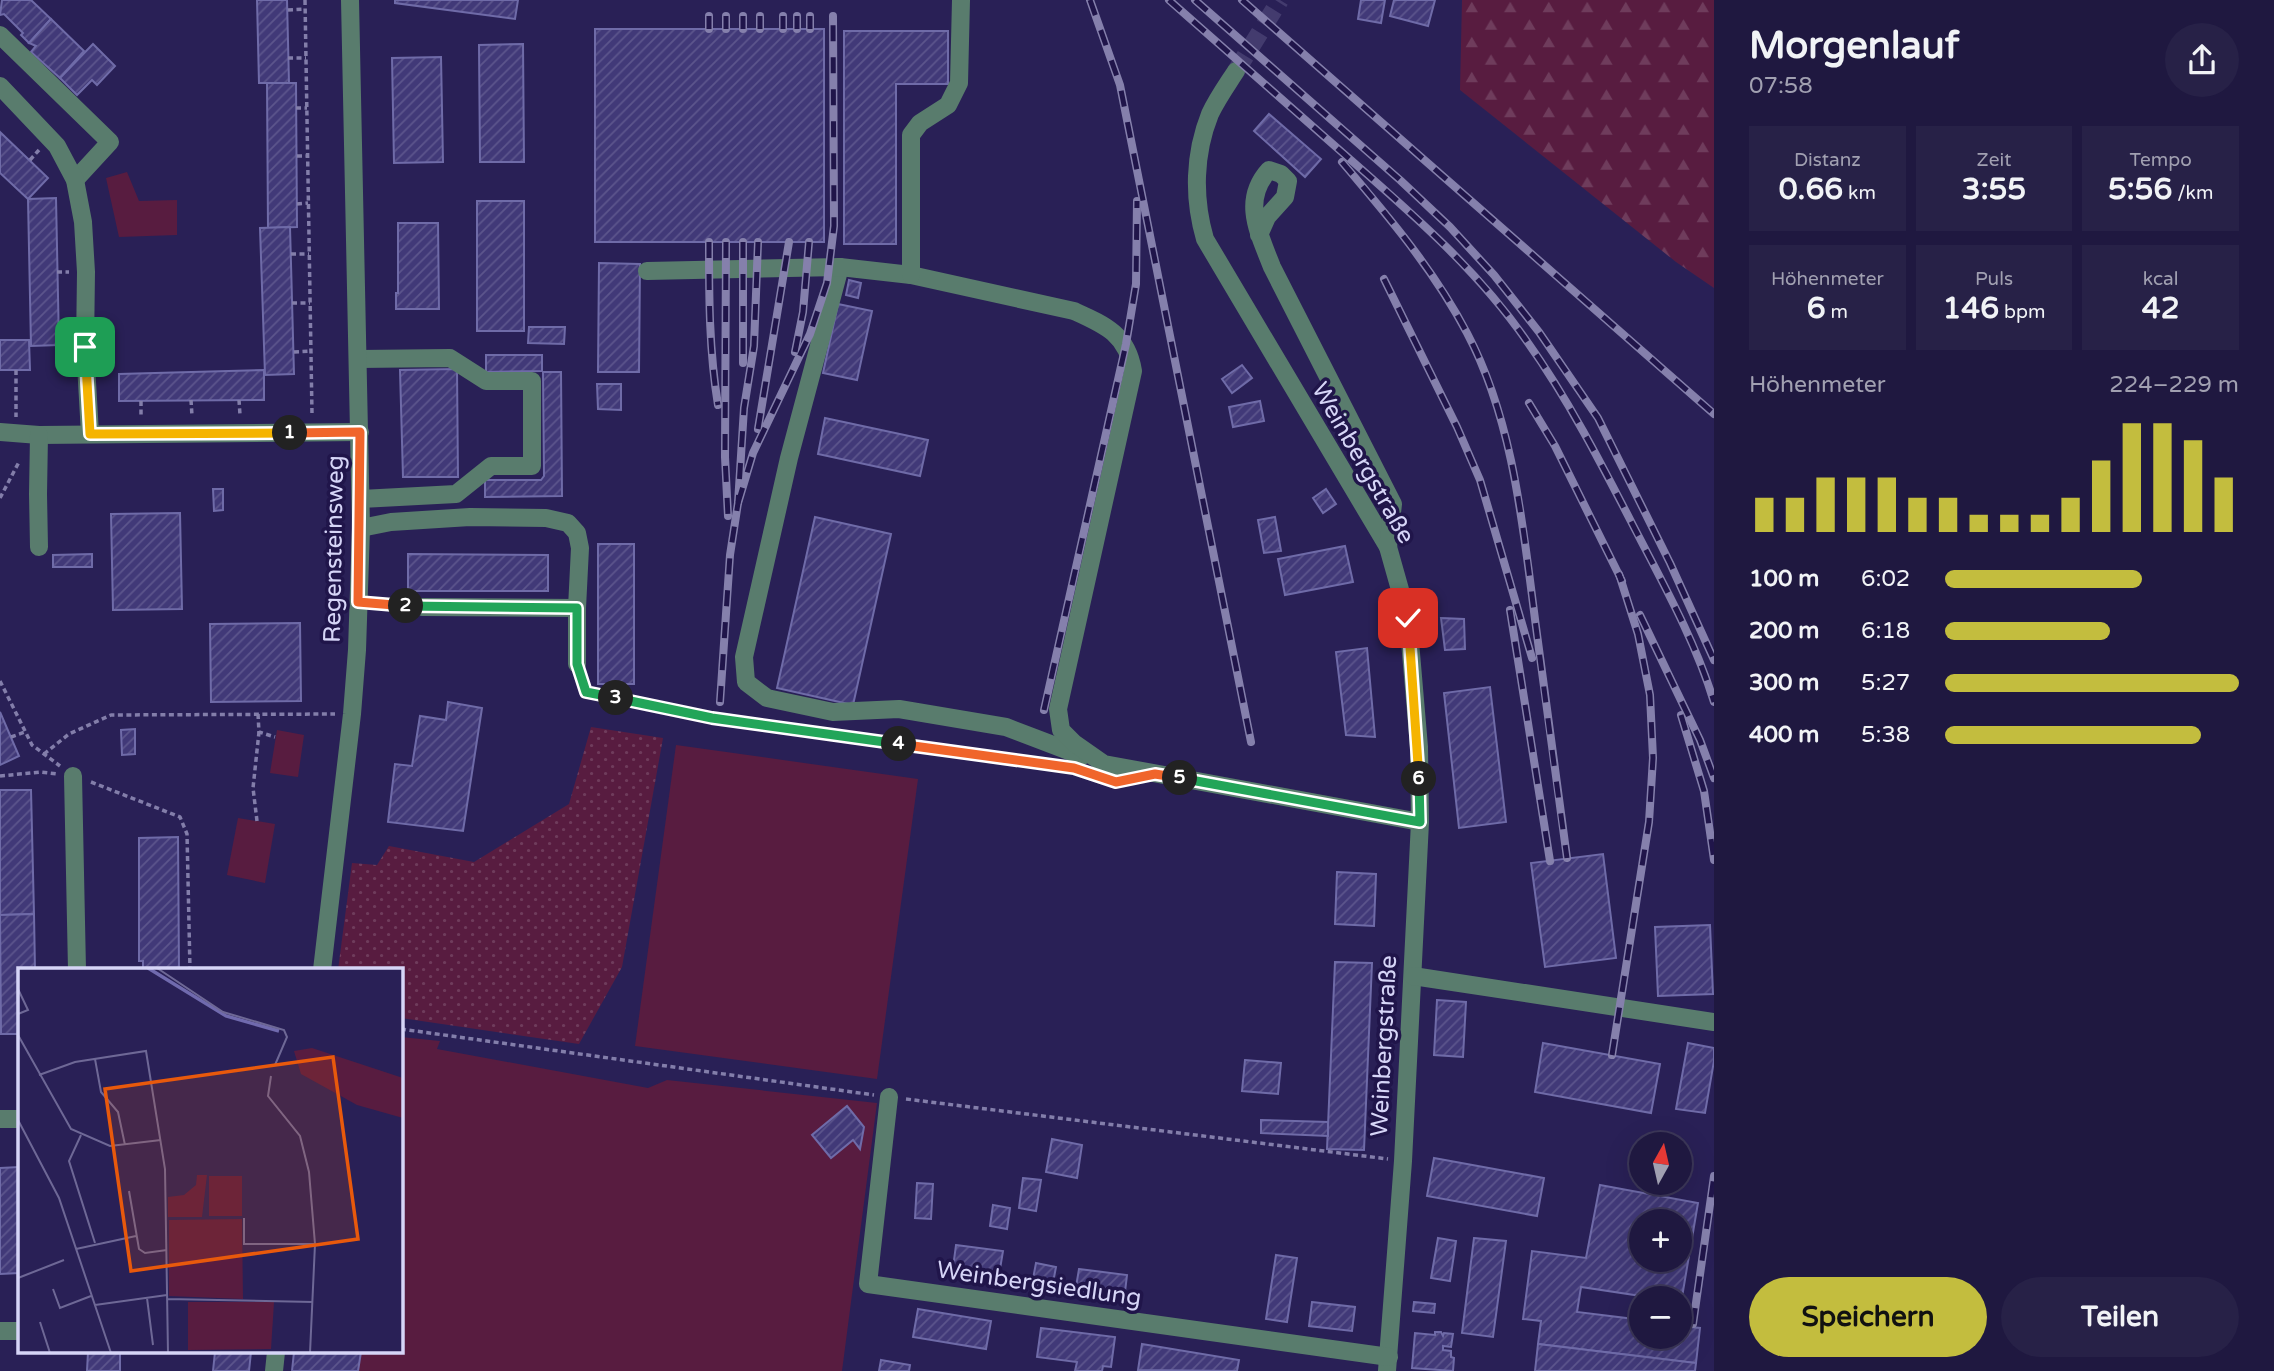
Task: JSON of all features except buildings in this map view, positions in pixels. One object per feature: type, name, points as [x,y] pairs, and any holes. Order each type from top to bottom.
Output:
[{"type":"street","name":"Regensteinsweg","points":[[322,968],[352,714],[361,528],[350,0]]},
{"type":"street","points":[[911,275],[911,135],[920,123],[948,105],[959,83],[961,0]]},
{"type":"street","points":[[0,35],[110,142],[75,180]]},
{"type":"street","name":"Weinbergstraße","points":[[1236,71],[1211,113],[1201,144],[1196,179],[1199,217],[1205,239],[1388,547],[1408,618],[1419,747],[1420,822],[1388,1364]]},
{"type":"street","points":[[0,86],[57,146],[75,180],[83,222],[86,272],[85,347],[90,434]]},
{"type":"street","points":[[1259,235],[1272,267],[1393,504],[1388,547]]},
{"type":"street","points":[[840,267],[789,458],[744,657],[746,682],[767,698],[822,710],[833,712],[899,709],[1006,727],[1104,764],[1420,822]]},
{"type":"street","points":[[647,271],[840,267],[911,275],[1074,311],[1097,321],[1126,344],[1133,371],[1058,709],[1061,730],[1074,743],[1104,764]]},
{"type":"street","points":[[358,359],[450,358],[486,381],[532,381],[532,466],[491,466],[456,494],[361,499]]},
{"type":"street","points":[[40,547],[38,494],[20,433],[360,432]]},
{"type":"street","points":[[361,528],[391,522],[470,517],[546,518],[568,523],[577,533],[580,548],[577,664]]},
{"type":"street","points":[[422,607],[577,608]]},
{"type":"street","points":[[73,776],[77,968]]},
{"type":"street","points":[[1413,976],[1714,1022]]},
{"type":"street","name":"Weinbergsiedlung","points":[[889,1097],[868,1284],[1388,1364]]},
{"type":"street","points":[[0,1119],[18,1119]]},
{"type":"street","points":[[0,1331],[18,1331]]},
{"type":"path","points":[[305,0],[312,433]]},
{"type":"path","points":[[288,10],[305,9]]},
{"type":"path","points":[[288,58],[306,58]]},
{"type":"path","points":[[296,108],[307,108]]},
{"type":"path","points":[[297,156],[308,156]]},
{"type":"path","points":[[297,204],[308,203]]},
{"type":"path","points":[[291,254],[309,254]]},
{"type":"path","points":[[292,303],[310,303]]},
{"type":"path","points":[[294,352],[311,351]]},
{"type":"path","points":[[0,498],[25,453],[20,433],[16,370]]},
{"type":"path","points":[[358,602],[422,607]]},
{"type":"path","points":[[577,664],[586,692],[712,718],[1060,766]]},
{"type":"path","points":[[0,681],[32,745],[73,776]]},
{"type":"path","points":[[0,705],[8,701]]},
{"type":"path","points":[[44,754],[69,734],[111,715],[352,714]]},
{"type":"path","points":[[257,821],[253,788],[259,732],[258,715]]},
{"type":"path","points":[[11,737],[25,732]]},
{"type":"path","points":[[259,732],[275,737]]},
{"type":"path","points":[[0,776],[41,772],[73,776],[111,788],[180,817],[187,834],[190,968]]},
{"type":"green space","points":[[1462,0],[1714,0],[1714,288],[1676,262],[1460,90]]},
{"type":"green space","points":[[127,172],[139,201],[177,200],[177,235],[119,237],[106,178]]},
{"type":"green space","points":[[591,727],[663,738],[622,967],[579,1044],[402,1018],[402,968],[338,968],[352,863],[377,865],[389,846],[474,862],[569,804]]},
{"type":"green space","points":[[277,730],[304,735],[298,777],[270,773]]},
{"type":"green space","points":[[676,745],[918,779],[877,1079],[635,1046]]},
{"type":"green space","points":[[238,818],[275,824],[265,883],[227,875]]},
{"type":"green space","points":[[402,1037],[440,1041],[437,1049],[648,1088],[667,1080],[877,1103],[842,1371],[292,1371],[294,1354],[402,1354]]},
{"type":"tunnel","points":[[1236,71],[1280,0]]},
{"type":"railway","points":[[1090,0],[1120,85],[1251,742]]},
{"type":"railway","points":[[1169,0],[1417,219],[1464,265],[1506,314],[1557,386],[1598,459],[1679,616],[1714,702]]},
{"type":"railway","points":[[1195,0],[1450,227],[1494,275],[1539,332],[1598,418],[1670,563],[1714,660]]},
{"type":"railway","points":[[1242,0],[1714,414]]},
{"type":"railway","points":[[709,16],[709,29]]},
{"type":"railway","points":[[726,16],[726,29]]},
{"type":"railway","points":[[743,16],[743,29]]},
{"type":"railway","points":[[760,16],[760,29]]},
{"type":"railway","points":[[783,16],[783,29]]},
{"type":"railway","points":[[797,16],[797,29]]},
{"type":"railway","points":[[810,16],[810,29]]},
{"type":"railway","points":[[738,503],[753,453],[810,334],[827,283],[834,226],[833,16]]},
{"type":"railway","points":[[1342,162],[1393,223],[1440,287],[1467,333],[1496,403],[1521,514],[1567,858]]},
{"type":"railway","points":[[1044,710],[1126,344],[1136,284],[1137,201]]},
{"type":"railway","points":[[709,242],[711,344],[718,405]]},
{"type":"railway","points":[[726,242],[725,457],[728,516]]},
{"type":"railway","points":[[743,242],[743,363]]},
{"type":"railway","points":[[720,702],[744,408],[754,346],[758,242]]},
{"type":"railway","points":[[758,429],[789,242]]},
{"type":"railway","points":[[795,352],[803,312],[809,242]]},
{"type":"railway","points":[[1384,279],[1480,480],[1532,658]]},
{"type":"railway","points":[[1529,403],[1555,446],[1622,581]]},
{"type":"railway","points":[[1612,1055],[1649,822],[1653,758],[1650,695],[1638,634],[1619,574]]},
{"type":"railway","points":[[1510,610],[1550,861]]},
{"type":"railway","points":[[1640,615],[1700,740],[1714,778]]},
{"type":"railway","points":[[1681,715],[1704,791],[1714,860]]},
{"type":"railway","points":[[1693,1324],[1714,1176]]},
{"type":"route","points":[[85,347],[90,434],[360,432],[361,528],[358,602],[422,607],[577,608],[577,664],[586,692],[712,718],[1074,768],[1116,782],[1155,774],[1420,822],[1419,747],[1408,618]]}]
